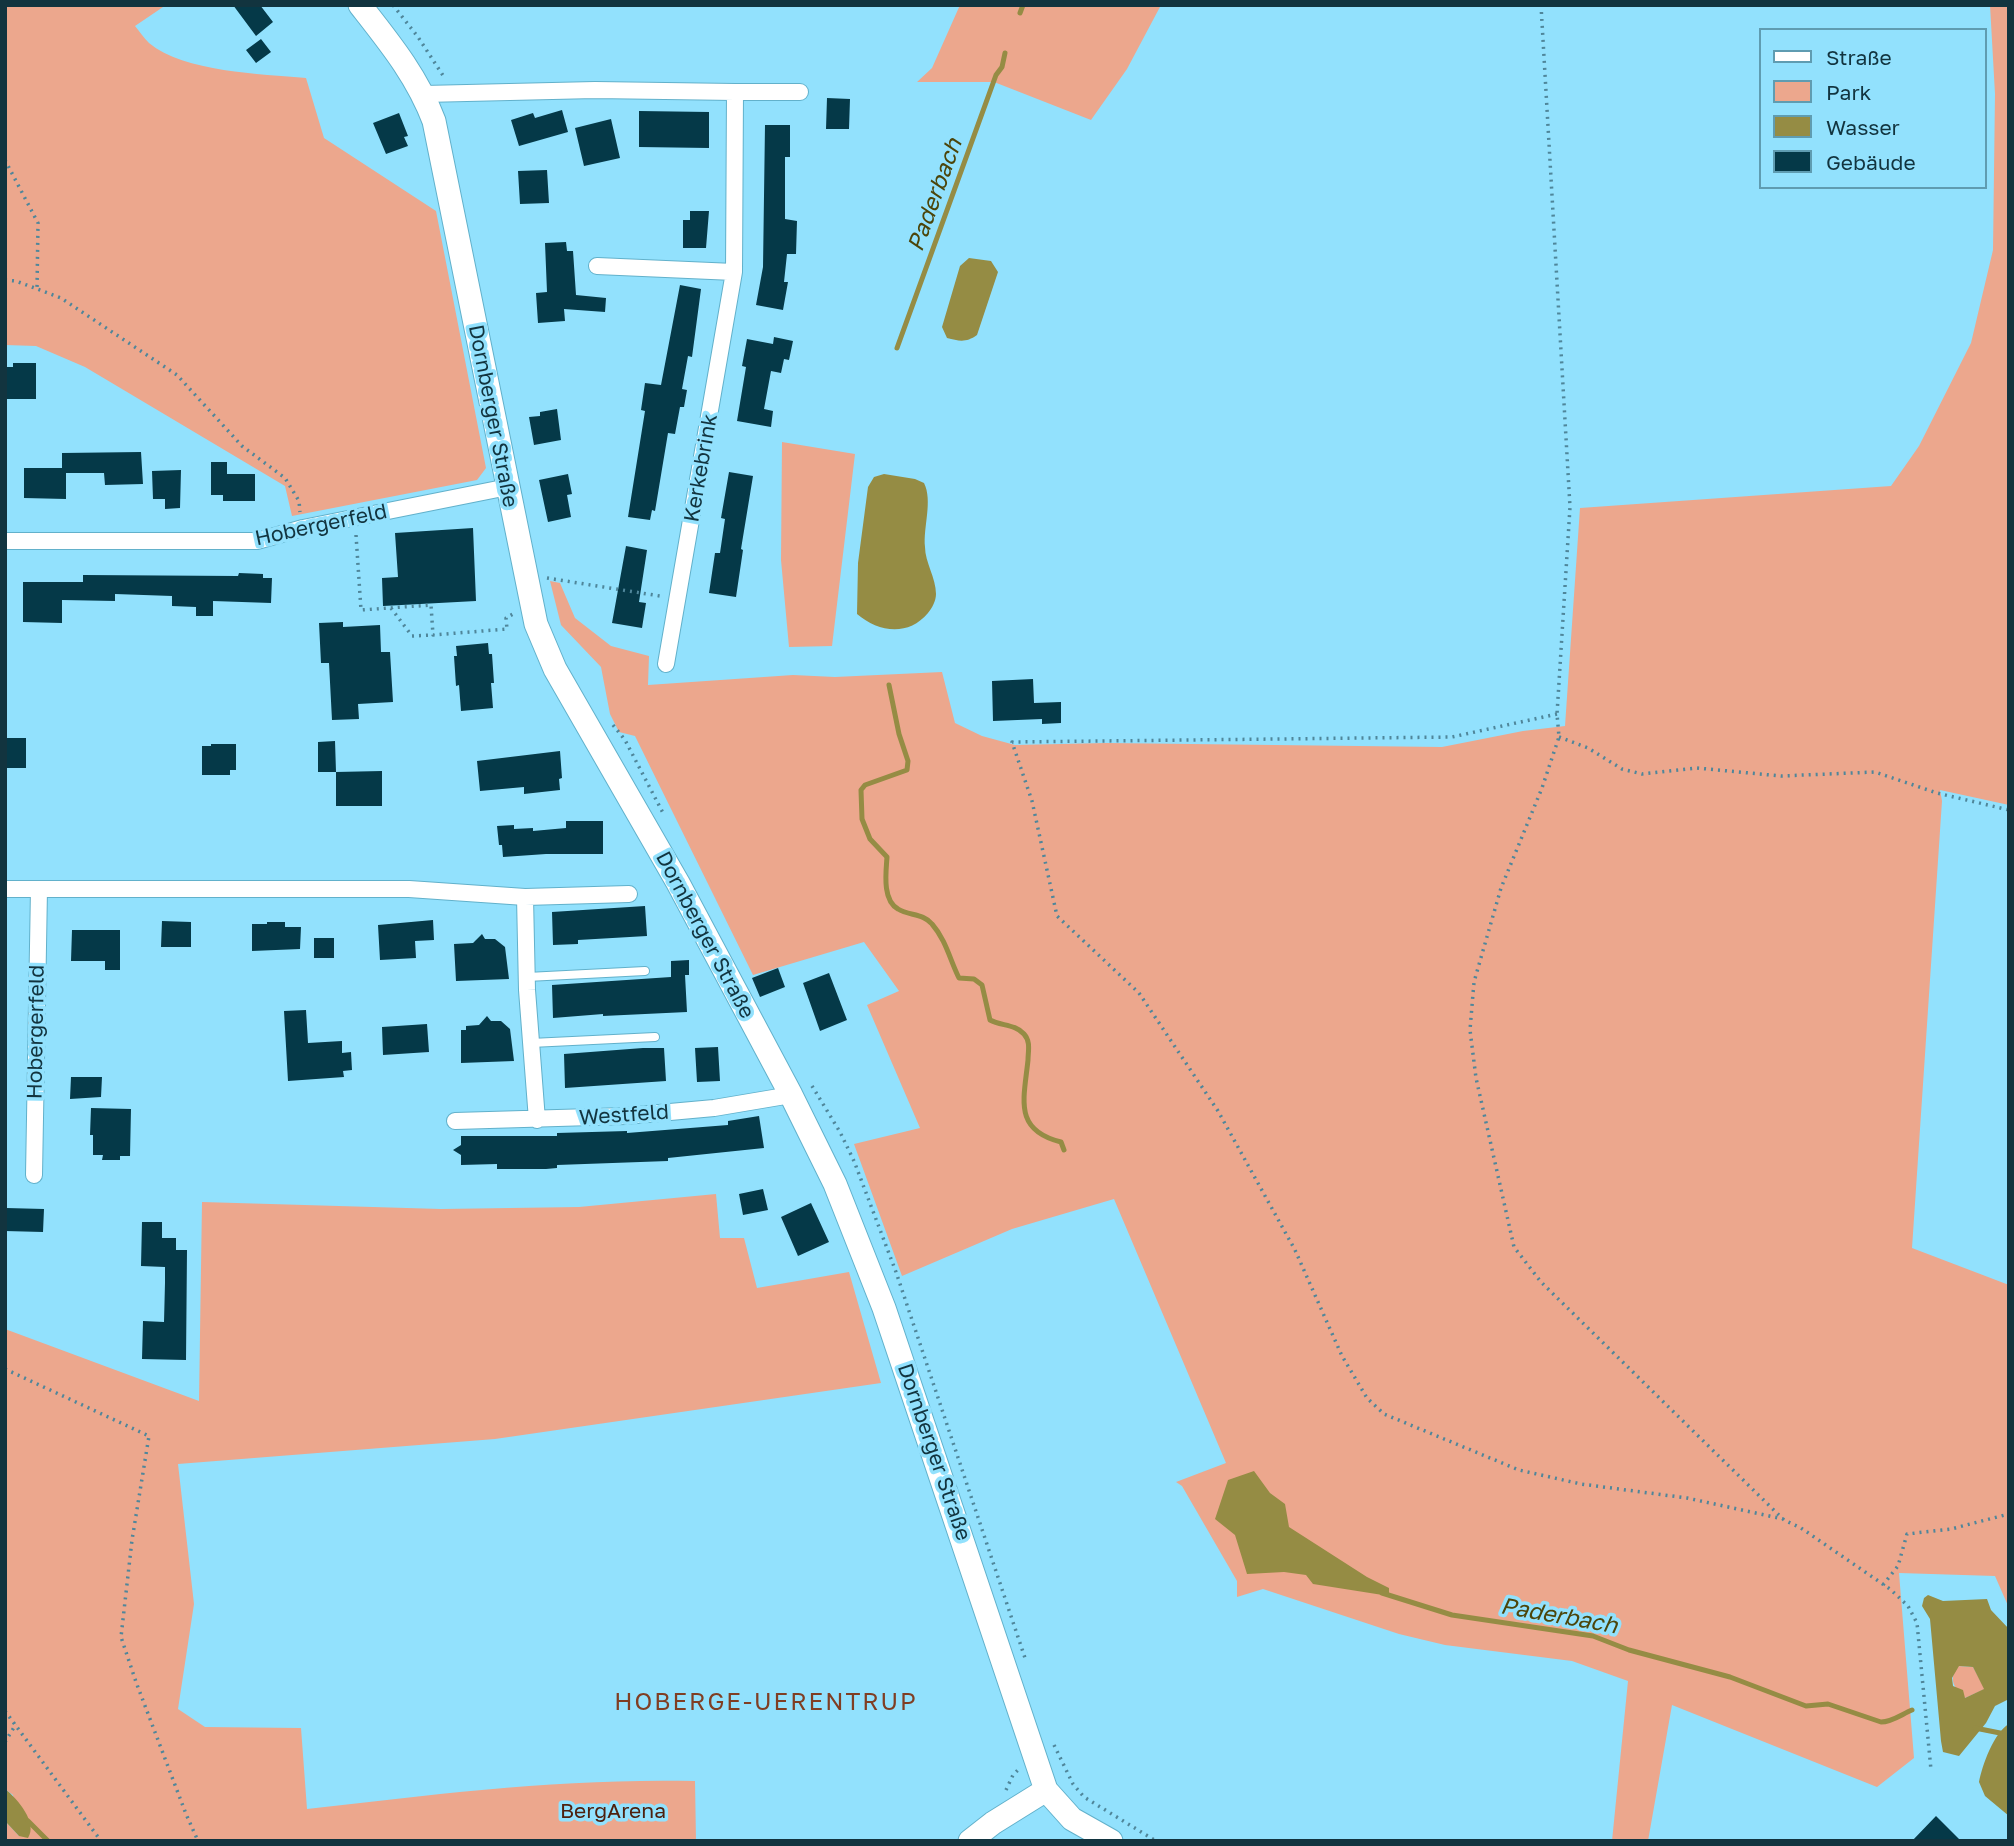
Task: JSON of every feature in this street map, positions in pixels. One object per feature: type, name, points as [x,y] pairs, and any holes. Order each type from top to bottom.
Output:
[{"type":"street","name":"Dornberger Straße","points":[[360,5],[435,94],[434,121],[533,612],[555,669],[678,883],[791,1095],[835,1184],[884,1308],[1046,1790],[1072,1819],[1111,1841]]},
{"type":"street","points":[[435,94],[595,90],[800,92]]},
{"type":"street","name":"Kerkebrink","points":[[666,664],[734,272],[735,92]]},
{"type":"street","points":[[597,266],[734,272]]},
{"type":"street","name":"Hobergerfeld","points":[[5,541],[257,541],[303,528],[508,487]]},
{"type":"street","points":[[5,889],[409,889],[525,897],[629,894]]},
{"type":"street","name":"Hobergerfeld","points":[[34,1175],[39,889]]},
{"type":"street","points":[[525,897],[527,976],[537,1120]]},
{"type":"street","name":"Westfeld","points":[[455,1121],[537,1120],[664,1113],[791,1095]]},
{"type":"street","points":[[970,1841],[993,1823],[1046,1790]]},
{"type":"lane","points":[[527,976],[645,971]]},
{"type":"lane","points":[[531,1043],[655,1037]]},
{"type":"path","points":[[393,5],[444,74],[435,94]]},
{"type":"path","points":[[1541,5],[1570,507],[1557,714],[1559,737],[1542,788],[1501,888],[1474,982],[1470,1030],[1476,1078],[1514,1247],[1541,1282],[1784,1520]]},
{"type":"path","points":[[5,160],[38,223],[37,289]]},
{"type":"path","points":[[5,280],[16,281],[61,298],[177,375],[242,446],[285,478],[299,501],[303,528]]},
{"type":"path","points":[[356,529],[361,610],[431,605],[433,635]]},
{"type":"path","points":[[547,588],[545,577],[678,599]]},
{"type":"path","points":[[391,608],[412,636],[507,629],[506,618],[519,610]]},
{"type":"path","points":[[1557,714],[1452,737],[1012,742],[1032,802],[1057,916],[1139,993],[1218,1111],[1295,1250],[1342,1356],[1367,1398],[1384,1414],[1519,1470],[1581,1485],[1687,1498],[1784,1520],[1801,1528],[1883,1585],[1908,1606],[1917,1623],[1931,1770]]},
{"type":"path","points":[[608,720],[625,740],[669,823]]},
{"type":"path","points":[[1559,737],[1588,748],[1622,769],[1642,775],[1697,768],[1781,776],[1875,772],[1937,793],[2009,810]]},
{"type":"path","points":[[5,1369],[149,1436],[132,1540],[121,1637],[135,1682],[198,1841]]},
{"type":"path","points":[[1883,1585],[1898,1566],[1907,1534],[1951,1529],[2009,1514]]},
{"type":"path","points":[[5,1711],[102,1841]]},
{"type":"path","points":[[5,1742],[16,1724]]},
{"type":"path","points":[[1058,1754],[1073,1784],[1084,1797],[1156,1841]]},
{"type":"green space","points":[[5,5],[166,5],[135,26],[149,43],[164,53],[202,66],[224,70],[306,78],[324,138],[436,211],[486,468],[477,480],[292,516],[285,486],[85,367],[36,346],[5,345]]},
{"type":"green space","points":[[960,5],[1161,5],[1127,69],[1091,120],[994,82],[917,82],[932,68]]},
{"type":"green space","points":[[1990,5],[2009,5],[2009,805],[1940,790],[1942,801],[1912,1248],[2009,1285],[2009,1608],[1995,1576],[1899,1573],[1914,1758],[1877,1787],[1672,1705],[1648,1841],[1612,1841],[1628,1681],[1572,1661],[1445,1645],[1399,1634],[1263,1589],[1237,1597],[1237,1581],[1182,1486],[1176,1482],[1226,1463],[1114,1199],[1012,1229],[902,1276],[854,1144],[920,1128],[867,1005],[899,991],[864,942],[753,975],[635,736],[619,732],[610,714],[601,667],[561,625],[550,581],[560,583],[575,618],[611,646],[649,656],[648,685],[793,675],[835,677],[942,672],[955,723],[982,736],[1015,745],[1107,743],[1442,747],[1523,731],[1565,726],[1580,508],[1891,486],[1919,446],[1971,343],[1993,250],[1995,94]]},
{"type":"green space","points":[[782,442],[855,454],[832,646],[789,647],[781,560]]},
{"type":"green space","name":"BergArena","points":[[716,1194],[720,1238],[744,1238],[757,1288],[849,1272],[881,1383],[495,1439],[178,1464],[194,1604],[178,1709],[205,1727],[301,1728],[307,1809],[549,1785],[695,1781],[696,1841],[5,1841],[5,1821],[19,1836],[13,1795],[5,1789],[5,1329],[199,1401],[202,1202],[441,1209],[579,1207]]},
{"type":"green space","points":[[1958,1666],[1973,1667],[1985,1689],[1965,1698],[1953,1679]]},
{"type":"water","points":[[969,258],[991,261],[998,272],[977,335],[966,340],[947,338],[942,327],[960,266]]},
{"type":"water","points":[[884,474],[924,483],[928,498],[925,547],[936,597],[931,609],[920,621],[902,629],[874,625],[857,614],[858,563],[868,487],[874,477]]},
{"type":"water","points":[[1254,1471],[1270,1493],[1285,1504],[1289,1527],[1389,1588],[1389,1596],[1313,1584],[1306,1575],[1284,1572],[1247,1574],[1235,1535],[1215,1519],[1228,1480]]},
{"type":"water","points":[[1928,1595],[1943,1601],[1987,1599],[1991,1610],[2009,1629],[2009,1699],[1995,1706],[1986,1723],[1959,1756],[1943,1752],[1930,1619],[1922,1606]],"holes":[[[1959,1666],[1973,1667],[1984,1689],[1965,1698],[1963,1690],[1953,1686],[1952,1678]]]},
{"type":"water","points":[[2009,1724],[2009,1816],[1985,1796],[1979,1782],[1998,1734]]},
{"type":"water","points":[[5,1789],[21,1805],[29,1819],[28,1838],[19,1836],[5,1821]]},
{"type":"building","points":[[233,5],[260,5],[273,22],[256,36]]},
{"type":"building","points":[[261,39],[271,52],[256,63],[246,50]]},
{"type":"building","points":[[827,98],[850,99],[849,129],[826,129]]},
{"type":"building","points":[[562,110],[568,132],[519,146],[511,120],[533,113],[535,118]]},
{"type":"building","points":[[639,111],[709,112],[709,148],[639,147]]},
{"type":"building","points":[[399,113],[408,136],[404,137],[408,146],[386,154],[373,123]]},
{"type":"building","points":[[611,119],[620,158],[584,166],[575,128]]},
{"type":"building","points":[[765,125],[790,125],[790,157],[785,157],[785,219],[797,221],[796,254],[787,254],[784,282],[788,282],[783,310],[756,305],[763,267]]},
{"type":"building","points":[[547,170],[549,203],[520,204],[518,171]]},
{"type":"building","points":[[690,211],[709,211],[706,248],[683,248],[683,220],[690,220]]},
{"type":"building","points":[[566,242],[567,251],[573,251],[576,295],[606,298],[605,312],[564,309],[565,321],[538,323],[536,293],[547,292],[545,243]]},
{"type":"building","points":[[680,285],[701,289],[692,357],[688,356],[682,389],[687,390],[684,407],[680,407],[675,434],[668,433],[655,511],[652,510],[650,520],[628,517],[645,411],[641,410],[645,383],[661,385]]},
{"type":"building","points":[[774,337],[793,341],[789,360],[784,359],[781,373],[771,371],[764,409],[773,411],[771,427],[737,421],[746,367],[742,366],[747,339],[773,344]]},
{"type":"building","points":[[13,363],[36,363],[36,399],[5,399],[5,367],[13,367]]},
{"type":"building","points":[[557,409],[561,440],[534,445],[529,417]]},
{"type":"building","points":[[141,452],[143,484],[105,485],[104,473],[66,473],[66,499],[24,498],[24,468],[62,468],[62,453]]},
{"type":"building","points":[[211,462],[227,462],[227,474],[255,474],[255,501],[223,501],[223,495],[211,495]]},
{"type":"building","points":[[181,470],[180,508],[165,509],[165,499],[153,499],[152,471]]},
{"type":"building","points":[[729,472],[753,476],[736,597],[709,593],[715,553],[720,553],[725,519],[721,518]]},
{"type":"building","points":[[568,474],[572,494],[567,495],[571,517],[548,522],[539,480]]},
{"type":"building","points":[[473,528],[476,601],[383,606],[382,578],[398,577],[395,533]]},
{"type":"building","points":[[626,546],[647,550],[639,602],[646,603],[642,628],[612,623]]},
{"type":"building","points":[[239,573],[263,574],[263,578],[272,578],[271,603],[213,601],[213,616],[196,616],[196,607],[172,606],[172,596],[115,594],[115,601],[62,600],[62,623],[23,622],[23,582],[83,582],[83,575],[238,576]]},
{"type":"building","points":[[343,622],[343,627],[380,625],[381,652],[390,652],[393,702],[358,704],[359,719],[332,720],[329,663],[321,663],[319,623]]},
{"type":"building","points":[[488,643],[489,654],[492,654],[493,708],[461,711],[459,685],[456,686],[456,646]]},
{"type":"building","points":[[1033,679],[1034,703],[1061,702],[1061,723],[1042,724],[1042,719],[993,721],[992,681]]},
{"type":"building","points":[[5,738],[26,738],[26,768],[5,768]]},
{"type":"building","points":[[335,741],[336,772],[318,772],[318,742]]},
{"type":"building","points":[[236,744],[236,770],[230,770],[230,775],[202,775],[202,746]]},
{"type":"building","points":[[560,751],[560,790],[524,794],[524,787],[480,791],[477,761]]},
{"type":"building","points":[[382,771],[382,806],[336,806],[336,772]]},
{"type":"building","points":[[566,821],[603,821],[603,854],[503,857],[497,826],[514,825],[514,829],[533,828],[533,831],[566,828]]},
{"type":"building","points":[[645,906],[647,936],[578,940],[578,944],[553,945],[552,912]]},
{"type":"building","points":[[433,920],[434,940],[415,941],[416,958],[380,960],[378,925]]},
{"type":"building","points":[[162,921],[191,922],[191,947],[161,947]]},
{"type":"building","points":[[285,922],[285,927],[301,927],[300,949],[252,951],[252,924]]},
{"type":"building","points":[[72,930],[120,930],[120,970],[105,970],[105,961],[71,961]]},
{"type":"building","points":[[482,934],[485,939],[495,939],[505,947],[509,979],[456,981],[454,944],[473,943]]},
{"type":"building","points":[[314,938],[334,938],[334,958],[314,958]]},
{"type":"building","points":[[689,960],[689,975],[685,975],[687,1012],[553,1018],[552,985],[671,977],[671,961]]},
{"type":"building","points":[[778,968],[785,987],[760,997],[752,978]]},
{"type":"building","points":[[829,973],[847,1020],[820,1031],[803,983]]},
{"type":"building","points":[[306,1010],[308,1043],[342,1041],[342,1053],[351,1052],[352,1070],[343,1071],[344,1077],[288,1081],[284,1011]]},
{"type":"building","points":[[487,1016],[491,1021],[501,1021],[510,1029],[514,1061],[461,1063],[461,1030],[466,1030],[466,1026],[479,1025]]},
{"type":"building","points":[[427,1024],[429,1052],[383,1055],[382,1027]]},
{"type":"building","points":[[718,1047],[720,1081],[697,1082],[695,1048]]},
{"type":"building","points":[[664,1048],[666,1081],[565,1088],[564,1054]]},
{"type":"building","points":[[71,1077],[102,1077],[101,1097],[70,1099]]},
{"type":"building","points":[[91,1108],[131,1109],[130,1156],[120,1156],[120,1160],[102,1160],[103,1155],[93,1155],[93,1135],[90,1135]]},
{"type":"building","points":[[759,1116],[764,1148],[668,1158],[668,1161],[557,1165],[557,1168],[546,1169],[497,1169],[497,1164],[461,1165],[461,1155],[453,1150],[461,1145],[461,1136],[627,1133],[728,1125],[728,1121]]},
{"type":"building","points":[[763,1189],[768,1210],[743,1215],[739,1194]]},
{"type":"building","points":[[811,1203],[829,1242],[798,1256],[781,1217]]},
{"type":"building","points":[[6,1208],[44,1209],[43,1232],[5,1231]]},
{"type":"building","points":[[142,1222],[162,1222],[162,1238],[176,1238],[176,1250],[187,1250],[186,1360],[142,1359],[143,1321],[164,1322],[165,1267],[141,1266]]},
{"type":"building","points":[[1936,1816],[1961,1841],[1912,1841]]},
{"type":"waterway","name":"Paderbach","points":[[1020,13],[1023,5]]},
{"type":"waterway","name":"Paderbach","points":[[897,348],[1005,53]]},
{"type":"waterway","name":"Paderbach","points":[[889,685],[899,734],[908,761],[907,770],[865,785],[861,790],[862,819],[870,839],[887,857],[886,885],[889,899],[898,909],[924,918],[932,924],[944,943],[959,978],[974,979],[982,985],[990,1020],[1016,1028],[1026,1037],[1029,1050],[1024,1100],[1028,1121],[1035,1130],[1061,1142],[1064,1150]]},
{"type":"waterway","name":"Paderbach","points":[[1382,1593],[1452,1615],[1593,1636],[1629,1650],[1730,1677],[1806,1706],[1828,1704],[1881,1722],[1912,1710]]},
{"type":"waterway","name":"Paderbach","points":[[1975,1728],[2000,1733]]},
{"type":"waterway","points":[[28,1821],[48,1841]]},
{"type":"district","name":"HOBERGE-UERENTRUP","points":[[766,1702]]}]
